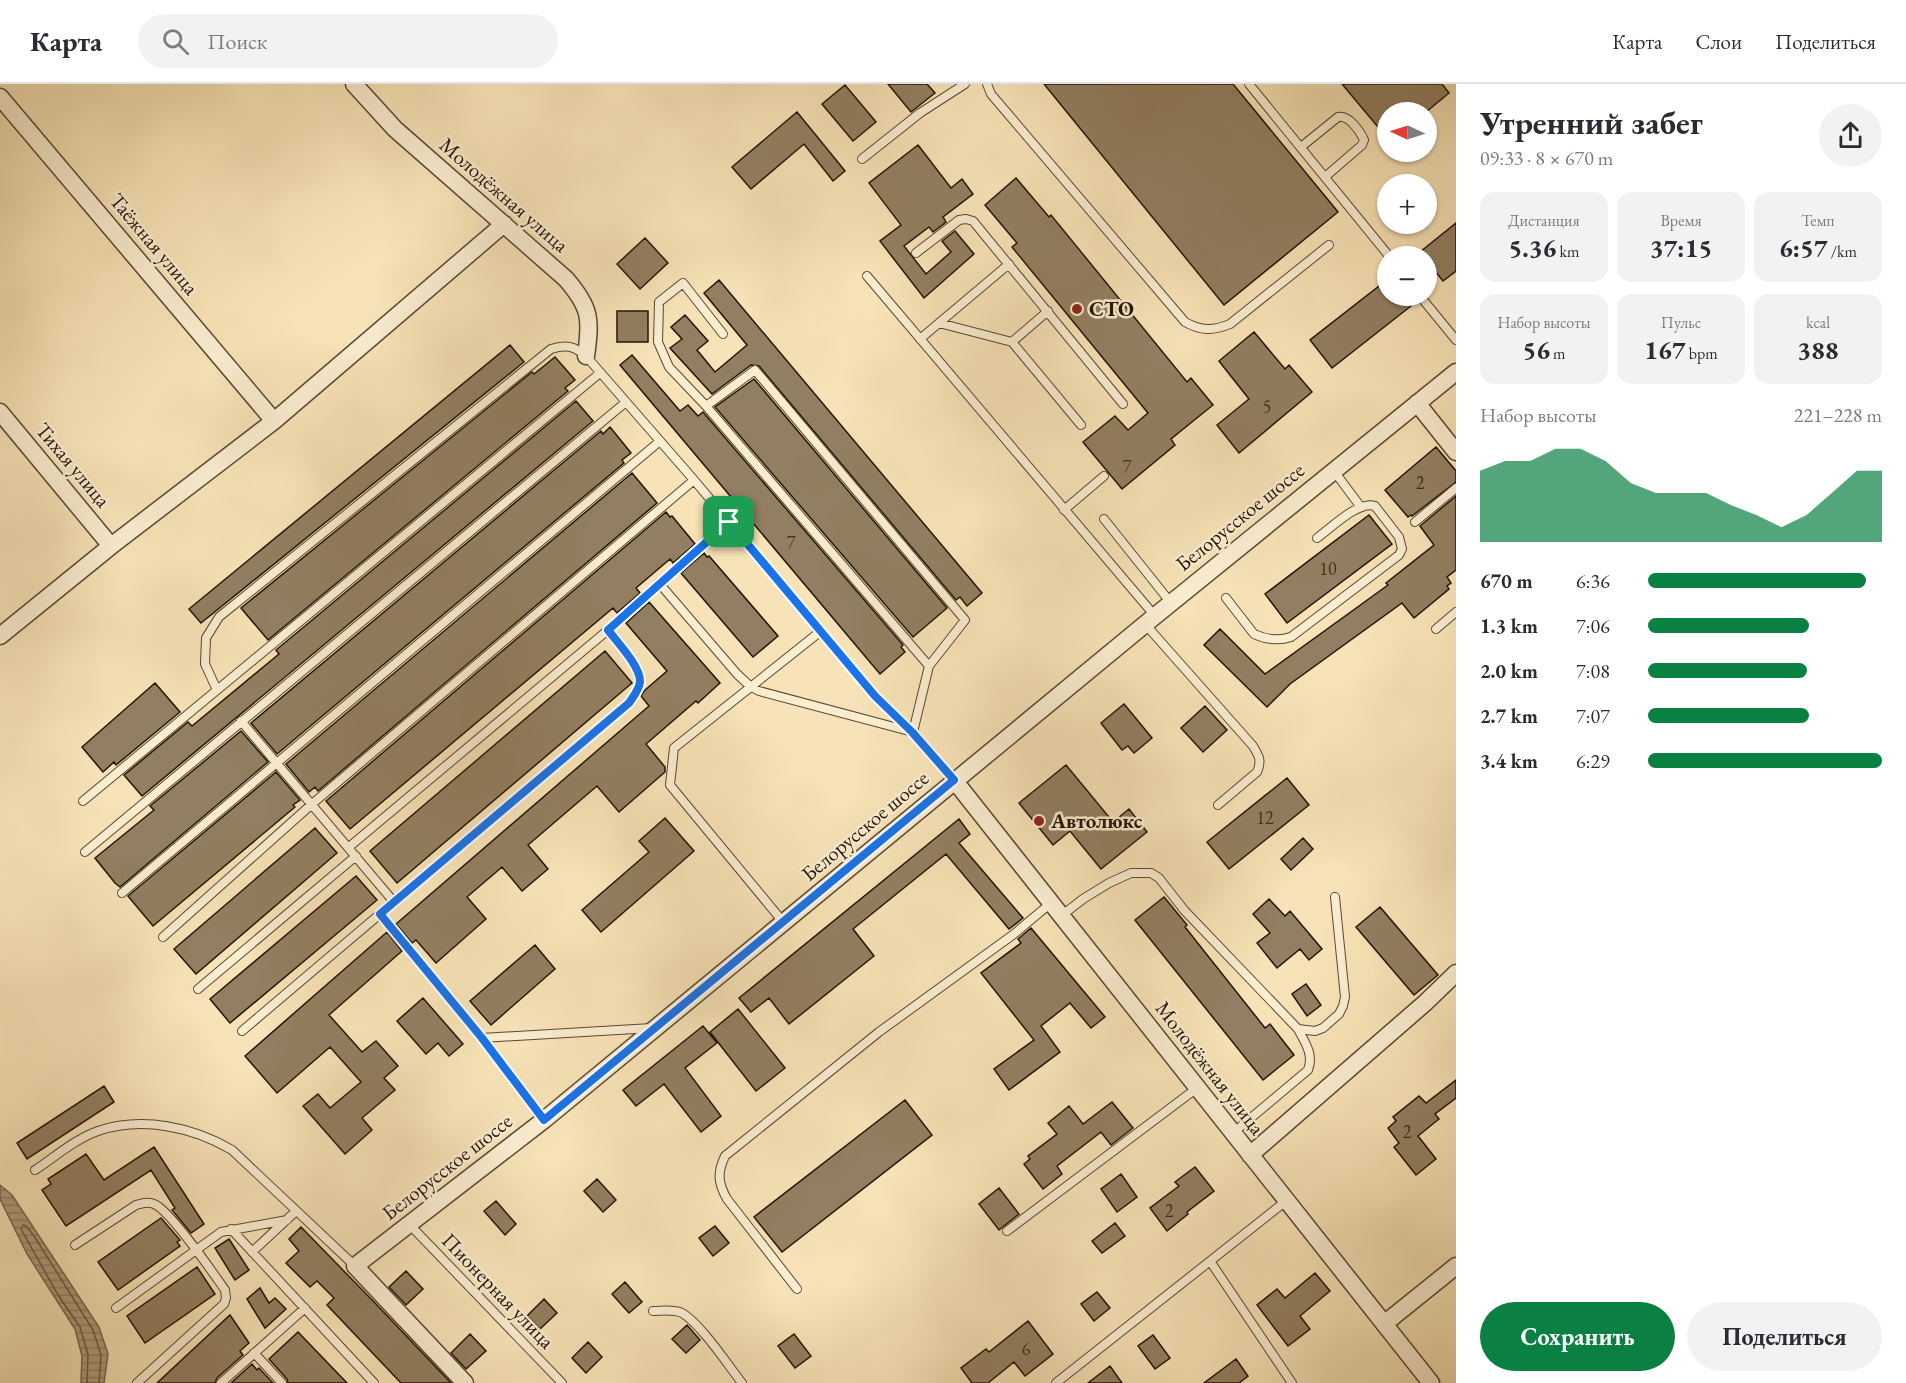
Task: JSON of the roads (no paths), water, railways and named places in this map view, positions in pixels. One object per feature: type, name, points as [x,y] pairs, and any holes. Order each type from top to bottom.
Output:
[{"type":"street","name":"Молодёжная улица","points":[[354,84],[395,129],[566,279],[582,297],[590,328],[586,356]]},
{"type":"street","name":"Таёжная улица","points":[[0,97],[274,421]]},
{"type":"street","points":[[0,636],[111,546],[274,421],[504,224]]},
{"type":"street","name":"Белорусское шоссе","points":[[355,1266],[544,1120],[954,780],[1456,372]]},
{"type":"street","points":[[1417,403],[1456,452]]},
{"type":"street","name":"Тихая улица","points":[[0,412],[111,546]]},
{"type":"street","name":"Молодёжная улица","points":[[954,780],[1431,1383]]},
{"type":"street","points":[[1250,1155],[1425,1003],[1456,973]]},
{"type":"street","points":[[355,1266],[465,1383]]},
{"type":"street","points":[[1384,1324],[1456,1266]]},
{"type":"lane","points":[[862,159],[921,113],[966,84]]},
{"type":"lane","points":[[987,84],[991,94],[1185,322],[1194,327],[1205,330],[1218,329],[1230,324],[1329,245]]},
{"type":"lane","points":[[1250,84],[1381,246]]},
{"type":"lane","points":[[1301,147],[1338,117],[1343,116],[1347,117],[1363,136],[1362,145],[1325,177]]},
{"type":"lane","points":[[916,253],[959,220],[973,221],[1123,404]]},
{"type":"lane","points":[[920,339],[1009,264]]},
{"type":"lane","points":[[867,276],[1064,510],[1253,746],[1259,756],[1260,764],[1257,772],[1218,805]]},
{"type":"lane","points":[[723,334],[683,283],[659,302],[658,342],[669,367],[706,406],[929,666]]},
{"type":"lane","points":[[1428,306],[1456,340]]},
{"type":"lane","points":[[1012,342],[1048,311]]},
{"type":"lane","points":[[939,322],[1012,342],[1081,425]]},
{"type":"lane","points":[[217,690],[206,664],[206,638],[219,617],[551,349],[569,345],[586,356],[694,480],[875,696],[912,732],[954,780]]},
{"type":"lane","points":[[706,406],[755,370],[964,621],[929,666],[912,732]]},
{"type":"lane","points":[[83,801],[600,373]]},
{"type":"lane","points":[[85,852],[626,402]]},
{"type":"lane","points":[[122,893],[660,441]]},
{"type":"lane","points":[[1334,471],[1360,506]]},
{"type":"lane","points":[[1064,510],[1104,476]]},
{"type":"lane","points":[[163,937],[312,804],[694,480]]},
{"type":"lane","points":[[1415,522],[1456,488]]},
{"type":"lane","points":[[1226,598],[1254,634],[1279,639],[1290,637],[1399,555],[1402,549],[1399,537],[1375,506],[1364,504],[1317,538]]},
{"type":"lane","points":[[1104,519],[1171,603]]},
{"type":"lane","points":[[349,847],[608,630],[729,522]]},
{"type":"lane","points":[[659,583],[750,686],[759,691],[912,732]]},
{"type":"lane","points":[[1436,629],[1456,612]]},
{"type":"lane","points":[[242,1031],[629,703],[638,690],[640,682],[638,671],[608,630]]},
{"type":"lane","points":[[784,923],[670,785],[674,748],[820,631]]},
{"type":"lane","points":[[241,721],[394,903]]},
{"type":"lane","points":[[198,989],[356,856]]},
{"type":"lane","points":[[797,1289],[727,1199],[718,1178],[725,1156],[879,1032],[1014,934],[1056,910],[1131,873],[1151,873],[1159,878],[1184,910],[1298,1029],[1309,1050],[1311,1061],[1308,1070],[1232,1133]]},
{"type":"lane","points":[[1298,1029],[1316,1031],[1323,1028],[1339,1014],[1343,1006],[1345,997],[1335,897]]},
{"type":"lane","points":[[380,914],[482,1038],[544,1120]]},
{"type":"lane","points":[[482,1038],[655,1028]]},
{"type":"lane","points":[[1007,1232],[1197,1088]]},
{"type":"lane","points":[[35,1170],[77,1141],[98,1131],[123,1125],[164,1125],[191,1131],[216,1140],[232,1150],[355,1266]]},
{"type":"lane","points":[[1056,1383],[1286,1201]]},
{"type":"lane","points":[[75,1245],[135,1205],[154,1204],[162,1209],[225,1290],[224,1304],[137,1383]]},
{"type":"lane","points":[[252,1252],[296,1211]]},
{"type":"lane","points":[[116,1308],[221,1232],[287,1220]]},
{"type":"lane","name":"Пионерная улица","points":[[409,1224],[562,1383]]},
{"type":"lane","points":[[231,1229],[374,1383]]},
{"type":"lane","points":[[1210,1261],[1292,1383]]},
{"type":"lane","points":[[221,1383],[304,1308]]},
{"type":"lane","points":[[653,1311],[674,1310],[684,1314],[742,1383]]},
{"type":"lane","points":[[254,1353],[282,1383]]},
{"type":"water","points":[[0,1185],[12,1195],[99,1327],[108,1354],[104,1383],[81,1383],[82,1356],[75,1329],[27,1254],[0,1199]]},
{"type":"place","name":"СТО","points":[[1077,309]]},
{"type":"place","name":"Автолюкс","points":[[1039,821]]}]
